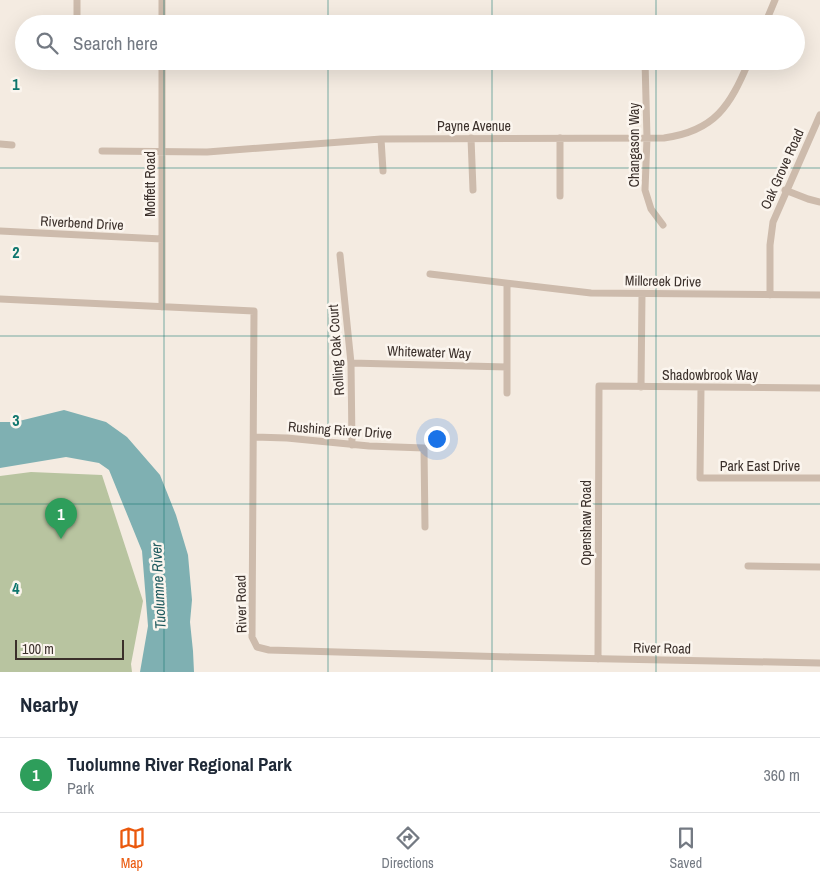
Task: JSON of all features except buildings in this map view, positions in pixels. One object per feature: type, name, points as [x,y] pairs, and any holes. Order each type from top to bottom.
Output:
[{"type":"street","points":[[77,0],[77,15]]},
{"type":"street","points":[[162,0],[162,15]]},
{"type":"street","points":[[768,15],[775,0]]},
{"type":"street","name":"Moffett Road","points":[[162,70],[162,307]]},
{"type":"street","name":"Changason Way","points":[[645,70],[647,138],[645,190],[651,209],[663,225]]},
{"type":"street","name":"Payne Avenue","points":[[102,151],[252,150],[381,139],[647,138],[676,136],[686,134],[706,124],[716,116],[731,99],[744,70]]},
{"type":"street","name":"Oak Grove Road","points":[[770,295],[772,222],[820,115]]},
{"type":"street","points":[[471,138],[473,190]]},
{"type":"street","points":[[560,138],[560,196]]},
{"type":"street","points":[[381,139],[383,171]]},
{"type":"street","points":[[0,144],[12,145]]},
{"type":"street","points":[[786,190],[820,202]]},
{"type":"street","name":"Riverbend Drive","points":[[0,231],[162,239]]},
{"type":"street","name":"Rolling Oak Court","points":[[340,255],[351,363],[352,444]]},
{"type":"street","name":"Millcreek Drive","points":[[430,274],[584,292],[820,295]]},
{"type":"street","points":[[507,284],[507,393]]},
{"type":"street","points":[[641,387],[642,294]]},
{"type":"street","name":"River Road","points":[[0,299],[254,311],[252,637],[257,647],[269,650],[820,663]]},
{"type":"street","name":"Whitewater Way","points":[[351,363],[507,367]]},
{"type":"street","name":"Shadowbrook Way","points":[[599,386],[820,388]]},
{"type":"street","name":"Openshaw Road","points":[[598,659],[599,386]]},
{"type":"street","name":"Park East Drive","points":[[701,388],[700,478],[820,478]]},
{"type":"street","name":"Rushing River Drive","points":[[254,437],[424,448],[425,527]]},
{"type":"street","points":[[748,566],[820,567]]},
{"type":"green space","points":[[31,472],[102,475],[143,601],[131,664],[132,672],[0,672],[0,476]]},
{"type":"water","name":"Tuolumne River","points":[[64,410],[106,422],[127,437],[160,475],[176,515],[188,555],[192,600],[190,622],[194,672],[140,672],[148,626],[142,551],[109,470],[99,463],[66,457],[0,468],[0,422],[15,422]]},
{"type":"place","name":"Tuolumne River Regional Park","points":[[61,539]]}]
